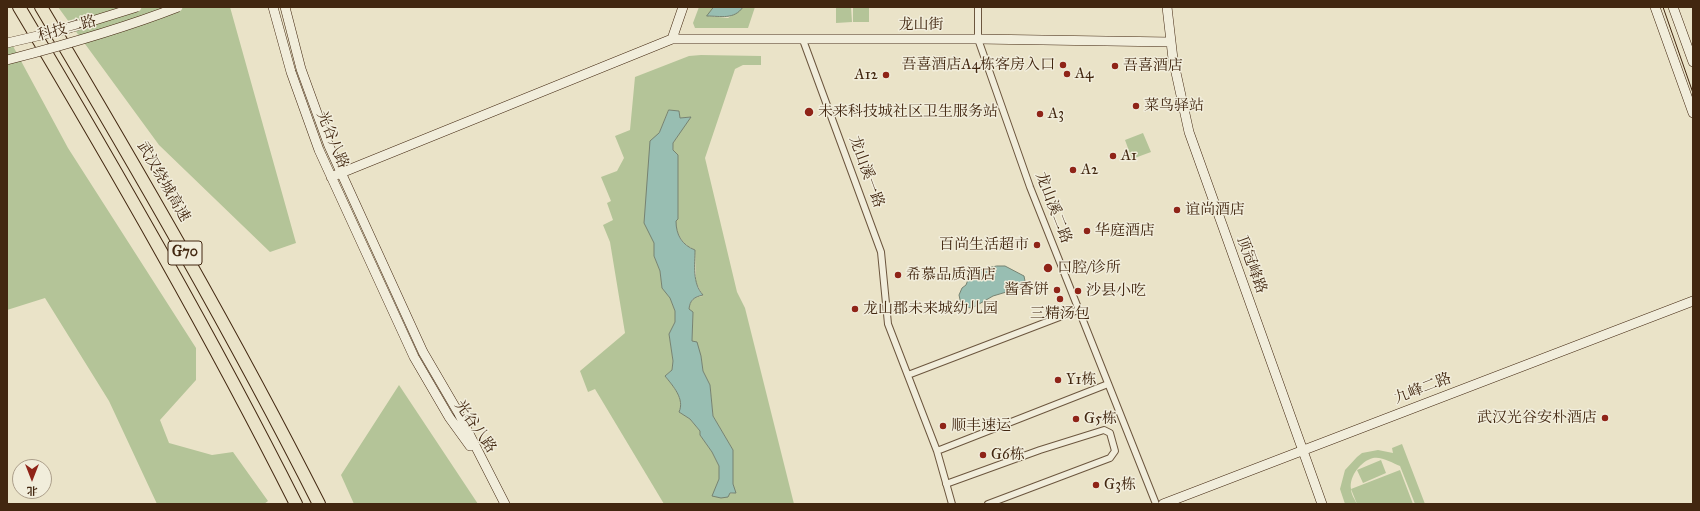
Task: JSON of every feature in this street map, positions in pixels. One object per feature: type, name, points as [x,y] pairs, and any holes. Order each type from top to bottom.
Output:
[{"type":"highway","name":"G70","points":[[19,7],[170,268],[247,408],[296,504]]},
{"type":"highway","name":"武汉绕城高速","points":[[41,7],[195,270],[319,504]]},
{"type":"street","name":"科技二路","points":[[7,43],[63,30],[137,7]]},
{"type":"street","name":"科技二路","points":[[7,60],[71,44],[110,32],[178,7]]},
{"type":"street","name":"光谷八路","points":[[273,7],[291,72],[319,150],[331,177],[414,357],[449,417],[485,467]]},
{"type":"street","name":"光谷八路","points":[[285,7],[301,69],[328,146],[423,352],[458,412],[485,467]]},
{"type":"street","points":[[331,177],[672,39],[683,7]]},
{"type":"street","name":"龙山溪二路","points":[[978,7],[978,39],[1030,187],[1156,504]]},
{"type":"street","name":"顶冠峰路","points":[[1167,7],[1171,42],[1189,132],[1322,504]]},
{"type":"street","points":[[1655,7],[1693,113]]},
{"type":"street","points":[[1673,7],[1693,62]]},
{"type":"street","name":"龙山街","points":[[672,39],[978,39],[1171,42]]},
{"type":"street","name":"龙山溪一路","points":[[803,40],[880,252],[888,324],[937,451],[952,504]]},
{"type":"street","name":"九峰二路","points":[[1163,504],[1693,301]]},
{"type":"street","points":[[908,375],[1078,310]]},
{"type":"street","points":[[937,451],[1108,384]]},
{"type":"street","points":[[946,484],[1062,443],[1104,430],[1110,433],[1115,451],[1110,458],[988,504]]},
{"type":"street","points":[[485,467],[505,504]]},
{"type":"green space","points":[[58,7],[230,7],[296,243],[270,252],[159,145]]},
{"type":"green space","points":[[699,7],[714,7],[708,16],[728,18],[743,7],[755,7],[748,28],[695,28],[693,23]]},
{"type":"green space","points":[[836,7],[851,7],[852,22],[836,23]]},
{"type":"green space","points":[[853,7],[869,7],[869,22],[853,22]]},
{"type":"green space","points":[[7,35],[68,148],[196,348],[196,380],[160,420],[169,443],[212,455],[233,452],[268,501],[264,504],[157,504],[109,401],[45,298],[7,310]]},
{"type":"green space","points":[[689,56],[761,56],[761,65],[743,65],[735,69],[705,158],[737,292],[745,308],[794,504],[664,504],[595,389],[588,392],[580,371],[625,333],[610,242],[603,225],[613,220],[607,203],[611,201],[601,177],[617,171],[624,158],[615,136],[630,130],[635,77]],"holes":[[[669,110],[679,111],[680,118],[690,117],[673,143],[676,228],[683,241],[695,250],[696,282],[703,296],[697,297],[690,304],[689,310],[693,312],[692,341],[701,356],[703,371],[710,385],[713,416],[733,450],[733,484],[735,493],[713,496],[719,479],[719,466],[712,452],[700,435],[700,431],[690,419],[679,412],[679,398],[675,388],[665,376],[672,370],[673,361],[669,334],[675,322],[675,311],[670,298],[662,287],[660,271],[654,256],[659,133]]]},
{"type":"green space","points":[[1143,133],[1151,152],[1132,159],[1125,140]]},
{"type":"green space","points":[[399,385],[478,504],[354,504],[341,475]]},
{"type":"green space","points":[[1402,444],[1425,504],[1415,504],[1400,466],[1387,460],[1373,458],[1364,462],[1360,466],[1352,479],[1351,491],[1357,504],[1345,504],[1340,489],[1345,470],[1357,457],[1362,453],[1378,450],[1393,453],[1392,448]]},
{"type":"green space","points":[[1381,460],[1386,473],[1363,483],[1357,470]]},
{"type":"green space","points":[[1400,470],[1413,504],[1357,504],[1351,489]]},
{"type":"water","points":[[714,7],[743,7],[736,14],[731,16],[707,16]]},
{"type":"water","points":[[669,110],[679,111],[680,118],[691,117],[673,143],[673,150],[678,155],[678,219],[676,221],[676,226],[683,242],[695,250],[697,285],[703,295],[693,299],[690,303],[689,309],[693,312],[692,341],[697,342],[703,371],[710,385],[713,416],[733,450],[733,484],[736,493],[730,493],[728,497],[721,498],[712,496],[719,479],[719,466],[712,452],[700,435],[700,431],[690,419],[679,412],[679,398],[675,388],[665,376],[672,370],[673,361],[669,334],[675,322],[675,311],[670,298],[662,288],[660,271],[654,256],[654,243],[644,223],[650,141],[659,133]]},
{"type":"water","points":[[997,266],[1005,266],[1024,276],[1025,281],[1023,287],[993,296],[972,308],[965,307],[961,304],[959,295],[962,288],[966,285],[971,272]]},
{"type":"tram line","points":[[1663,7],[1693,93]]},
{"type":"place","name":"吾喜酒店A4栋客房入口","points":[[1063,65]]},
{"type":"place","name":"吾喜酒店","points":[[1115,66]]},
{"type":"place","name":"A4","points":[[1067,74]]},
{"type":"place","name":"A12","points":[[886,75]]},
{"type":"place","name":"菜鸟驿站","points":[[1136,106]]},
{"type":"place","name":"未来科技城社区卫生服务站","points":[[809,112]]},
{"type":"place","name":"A3","points":[[1040,114]]},
{"type":"place","name":"A1","points":[[1113,156]]},
{"type":"place","name":"A2","points":[[1073,170]]},
{"type":"place","name":"谊尚酒店","points":[[1177,210]]},
{"type":"place","name":"华庭酒店","points":[[1087,231]]},
{"type":"place","name":"百尚生活超市","points":[[1037,245]]},
{"type":"place","name":"口腔/诊所","points":[[1048,268]]},
{"type":"place","name":"希慕品质酒店","points":[[898,275]]},
{"type":"place","name":"酱香饼","points":[[1057,290]]},
{"type":"place","name":"沙县小吃","points":[[1078,291]]},
{"type":"place","name":"三精汤包","points":[[1060,299]]},
{"type":"place","name":"龙山郡未来城幼儿园","points":[[855,309]]},
{"type":"place","name":"Y1栋","points":[[1058,380]]},
{"type":"place","name":"武汉光谷安朴酒店","points":[[1605,418]]},
{"type":"place","name":"G5栋","points":[[1076,419]]},
{"type":"place","name":"顺丰速运","points":[[943,426]]},
{"type":"place","name":"G6栋","points":[[983,455]]},
{"type":"place","name":"G3栋","points":[[1096,485]]}]
